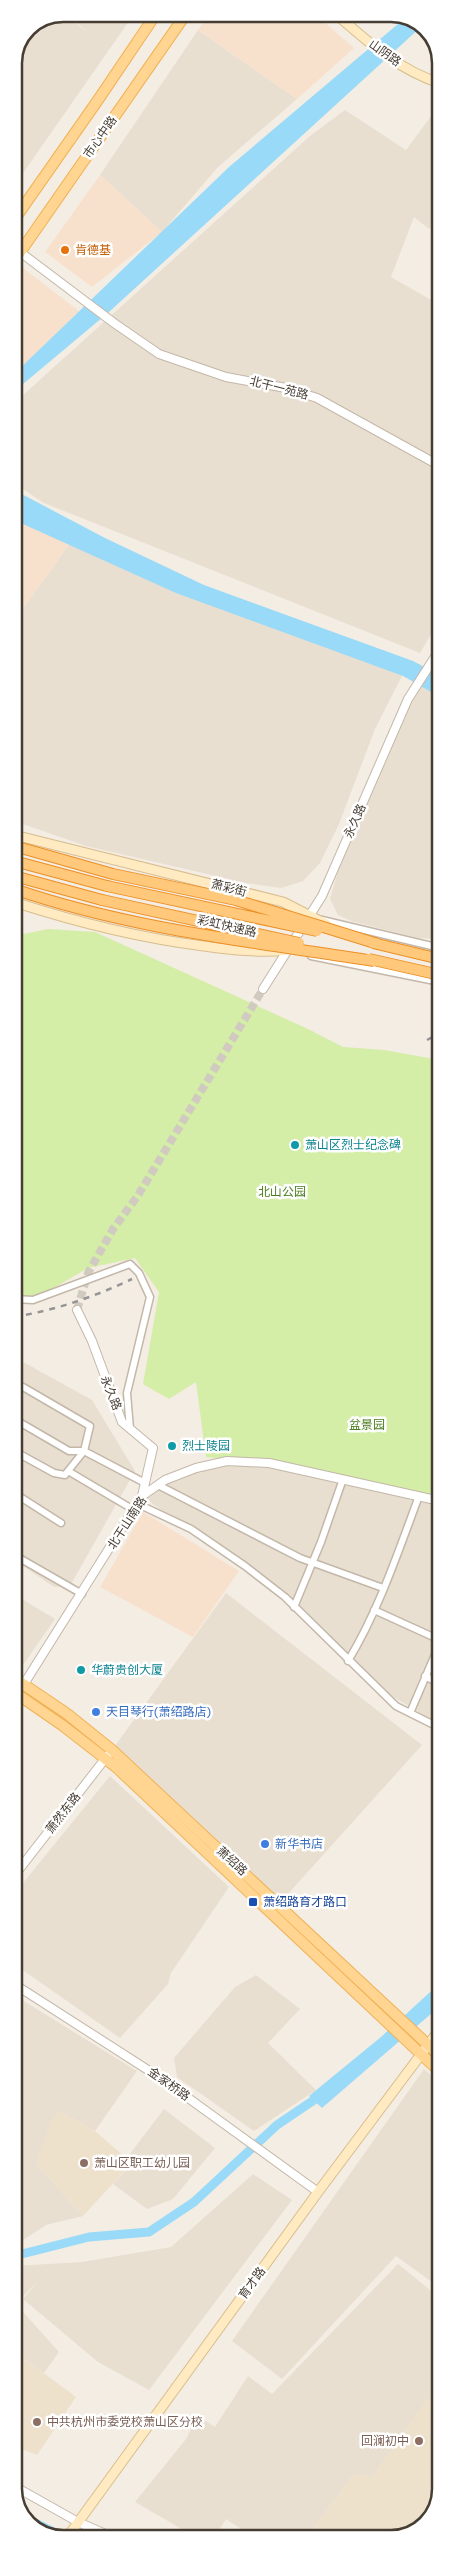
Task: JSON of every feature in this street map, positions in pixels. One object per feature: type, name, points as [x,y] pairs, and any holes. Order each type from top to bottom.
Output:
[{"type":"highway","points":[[22,848],[113,874],[236,900],[378,944]]},
{"type":"highway","name":"彩虹快速路","points":[[22,863],[107,886],[431,957]]},
{"type":"highway","name":"彩虹快速路","points":[[22,878],[102,900],[431,972]]},
{"type":"highway","points":[[22,892],[79,910],[142,924],[374,961]]},
{"type":"main road","name":"市心中路","points":[[22,208],[150,22]]},
{"type":"main road","name":"市心中路","points":[[22,249],[180,22]]},
{"type":"main road","name":"山阴路","points":[[346,23],[392,60],[431,80]]},
{"type":"main road","name":"萧彩街","points":[[22,837],[283,902],[309,917],[361,936],[431,953]]},
{"type":"main road","points":[[22,904],[91,924],[162,941],[260,953],[303,948],[431,972]]},
{"type":"main road","name":"萧绍路","points":[[24,1684],[66,1713],[432,2049]]},
{"type":"main road","points":[[23,1698],[109,1754],[432,2065]]},
{"type":"main road","name":"育才路","points":[[72,2530],[318,2192],[432,2040]]},
{"type":"street","name":"北干一苑路","points":[[22,259],[77,294],[114,323],[159,354],[226,377],[286,388],[317,398],[431,461]]},
{"type":"street","name":"永久路","points":[[263,989],[322,896],[408,699],[431,661]]},
{"type":"street","points":[[309,917],[431,946]]},
{"type":"street","points":[[288,950],[431,980]]},
{"type":"street","points":[[23,1299],[33,1300],[130,1264],[139,1274],[150,1297],[127,1393],[130,1429]]},
{"type":"street","name":"永久路","points":[[77,1310],[92,1341],[122,1422],[153,1448],[138,1503]]},
{"type":"street","points":[[23,1387],[90,1426],[84,1451],[65,1476],[54,1473],[23,1456]]},
{"type":"street","points":[[23,1424],[69,1451],[84,1451],[145,1483]]},
{"type":"street","name":"北干山南路","points":[[24,1684],[138,1503],[158,1485],[196,1468],[227,1461],[269,1463],[432,1499]]},
{"type":"street","points":[[68,1471],[191,1529],[245,1566],[294,1607],[348,1662],[396,1706],[432,1724]]},
{"type":"street","points":[[294,1607],[314,1562],[343,1479]]},
{"type":"street","points":[[158,1485],[300,1558],[384,1588]]},
{"type":"street","points":[[348,1662],[384,1588],[419,1496]]},
{"type":"street","points":[[23,1498],[61,1523]]},
{"type":"street","points":[[23,1560],[82,1594]]},
{"type":"street","points":[[374,1610],[432,1638]]},
{"type":"street","points":[[410,1713],[432,1663]]},
{"type":"street","points":[[425,1676],[432,1680]]},
{"type":"street","name":"萧然东路","points":[[23,1865],[109,1754]]},
{"type":"street","name":"金家桥路","points":[[23,1990],[162,2079],[318,2192]]},
{"type":"street","points":[[23,2491],[78,2522],[96,2530]]},
{"type":"shaded area","points":[[74,22],[89,33],[76,22],[128,22],[22,174],[22,63],[29,41],[41,29],[55,23]]},
{"type":"shaded area","points":[[203,22],[325,23],[354,48],[297,99],[198,30]]},
{"type":"shaded area","points":[[198,30],[297,99],[218,167],[162,232],[100,175]]},
{"type":"shaded area","points":[[345,110],[406,150],[431,116],[431,226],[429,229],[414,217],[391,277],[431,300],[431,634],[420,653],[44,503],[22,488],[22,396],[310,136]]},
{"type":"shaded area","points":[[100,175],[162,232],[92,287],[45,252]]},
{"type":"shaded area","points":[[23,268],[79,311],[22,367]]},
{"type":"shaded area","points":[[22,517],[73,539],[22,610]]},
{"type":"shaded area","points":[[73,539],[406,668],[375,729],[339,824],[320,863],[303,881],[281,888],[246,883],[86,846],[22,824],[22,610]]},
{"type":"shaded area","points":[[424,683],[431,686],[431,939],[418,938],[351,921],[338,915],[330,899],[338,871],[410,705]]},
{"type":"shaded area","points":[[23,1362],[92,1400],[135,1471],[70,1586],[54,1587],[23,1566]]},
{"type":"shaded area","points":[[227,1461],[269,1463],[432,1499],[432,1719],[395,1698],[272,1589],[142,1496],[165,1480]]},
{"type":"shaded area","points":[[143,1512],[239,1571],[193,1637],[100,1587]]},
{"type":"shaded area","points":[[226,1593],[422,1745],[278,1905],[112,1750]]},
{"type":"shaded area","points":[[23,1599],[55,1619],[23,1665]]},
{"type":"shaded area","points":[[110,1776],[229,1887],[171,1973],[168,1984],[120,2038],[23,1970],[23,1883]]},
{"type":"shaded area","points":[[256,1975],[300,2009],[268,2043],[316,2090],[254,2131],[177,2077],[174,2058],[235,1987]]},
{"type":"shaded area","points":[[23,2000],[137,2071],[95,2131],[59,2111],[36,2163],[83,2216],[46,2225],[23,2240]]},
{"type":"shaded area","points":[[424,2069],[432,2076],[432,2282],[396,2256],[282,2379],[232,2341]]},
{"type":"shaded area","points":[[164,2109],[215,2148],[173,2199],[147,2209],[113,2184],[132,2164],[126,2159]]},
{"type":"shaded area","name":"萧山区职工幼儿园","points":[[59,2111],[95,2131],[132,2163],[83,2216],[36,2163],[50,2123]]},
{"type":"shaded area","points":[[253,2174],[292,2200],[149,2390],[98,2362],[23,2299],[40,2279],[23,2297],[23,2265],[82,2262],[171,2247]]},
{"type":"shaded area","points":[[398,2264],[432,2291],[432,2402],[428,2399],[372,2478],[355,2473],[312,2530],[242,2530],[226,2519],[219,2530],[183,2530],[135,2502],[186,2439],[198,2416],[215,2427],[248,2376],[272,2394]]},
{"type":"shaded area","points":[[23,2312],[59,2352],[44,2373],[23,2358]]},
{"type":"shaded area","name":"中共杭州市委党校萧山区分校","points":[[23,2358],[76,2397],[37,2455],[23,2450]]},
{"type":"shaded area","name":"回澜初中","points":[[428,2398],[432,2402],[432,2490],[431,2498],[421,2517],[411,2525],[396,2530],[312,2530],[355,2473],[372,2478]]},
{"type":"green space","name":"北山公园","points":[[48,929],[95,932],[308,1029],[343,1047],[384,1050],[431,1058],[432,1499],[252,1462],[206,1457],[196,1382],[169,1399],[143,1384],[159,1292],[135,1258],[88,1268],[33,1300],[23,1299],[22,934]]},
{"type":"water","points":[[399,23],[416,32],[109,312],[22,385],[22,366],[229,167]]},
{"type":"water","points":[[22,494],[105,538],[204,585],[413,661],[431,670],[431,692],[403,676],[176,593],[22,524]]},
{"type":"water","points":[[432,1991],[432,2013],[322,2108],[309,2096],[381,2037]]},
{"type":"waterway","points":[[23,2254],[89,2237],[149,2232],[194,2202],[277,2125],[314,2100]]},
{"type":"tunnel","points":[[77,1310],[88,1273],[113,1229],[137,1197],[263,989]]},
{"type":"railway","points":[[427,1040],[431,1038]]},
{"type":"railway","points":[[23,1315],[74,1302],[132,1279]]},
{"type":"place","name":"肯德基","points":[[65,250]]},
{"type":"place","name":"萧山区烈士纪念碑","points":[[295,1145]]},
{"type":"place","name":"烈士陵园","points":[[172,1446]]},
{"type":"place","name":"华蔚贵创大厦","points":[[81,1670]]},
{"type":"place","name":"天目琴行(萧绍路店)","points":[[96,1712]]},
{"type":"place","name":"新华书店","points":[[265,1844]]},
{"type":"place","name":"萧绍路育才路口","points":[[253,1902]]},
{"type":"place","name":"萧山区职工幼儿园","points":[[84,2163]]},
{"type":"place","name":"中共杭州市委党校萧山区分校","points":[[37,2422]]},
{"type":"place","name":"回澜初中","points":[[419,2441]]},
{"type":"park label","name":"盆景园","points":[[367,1425]]}]
